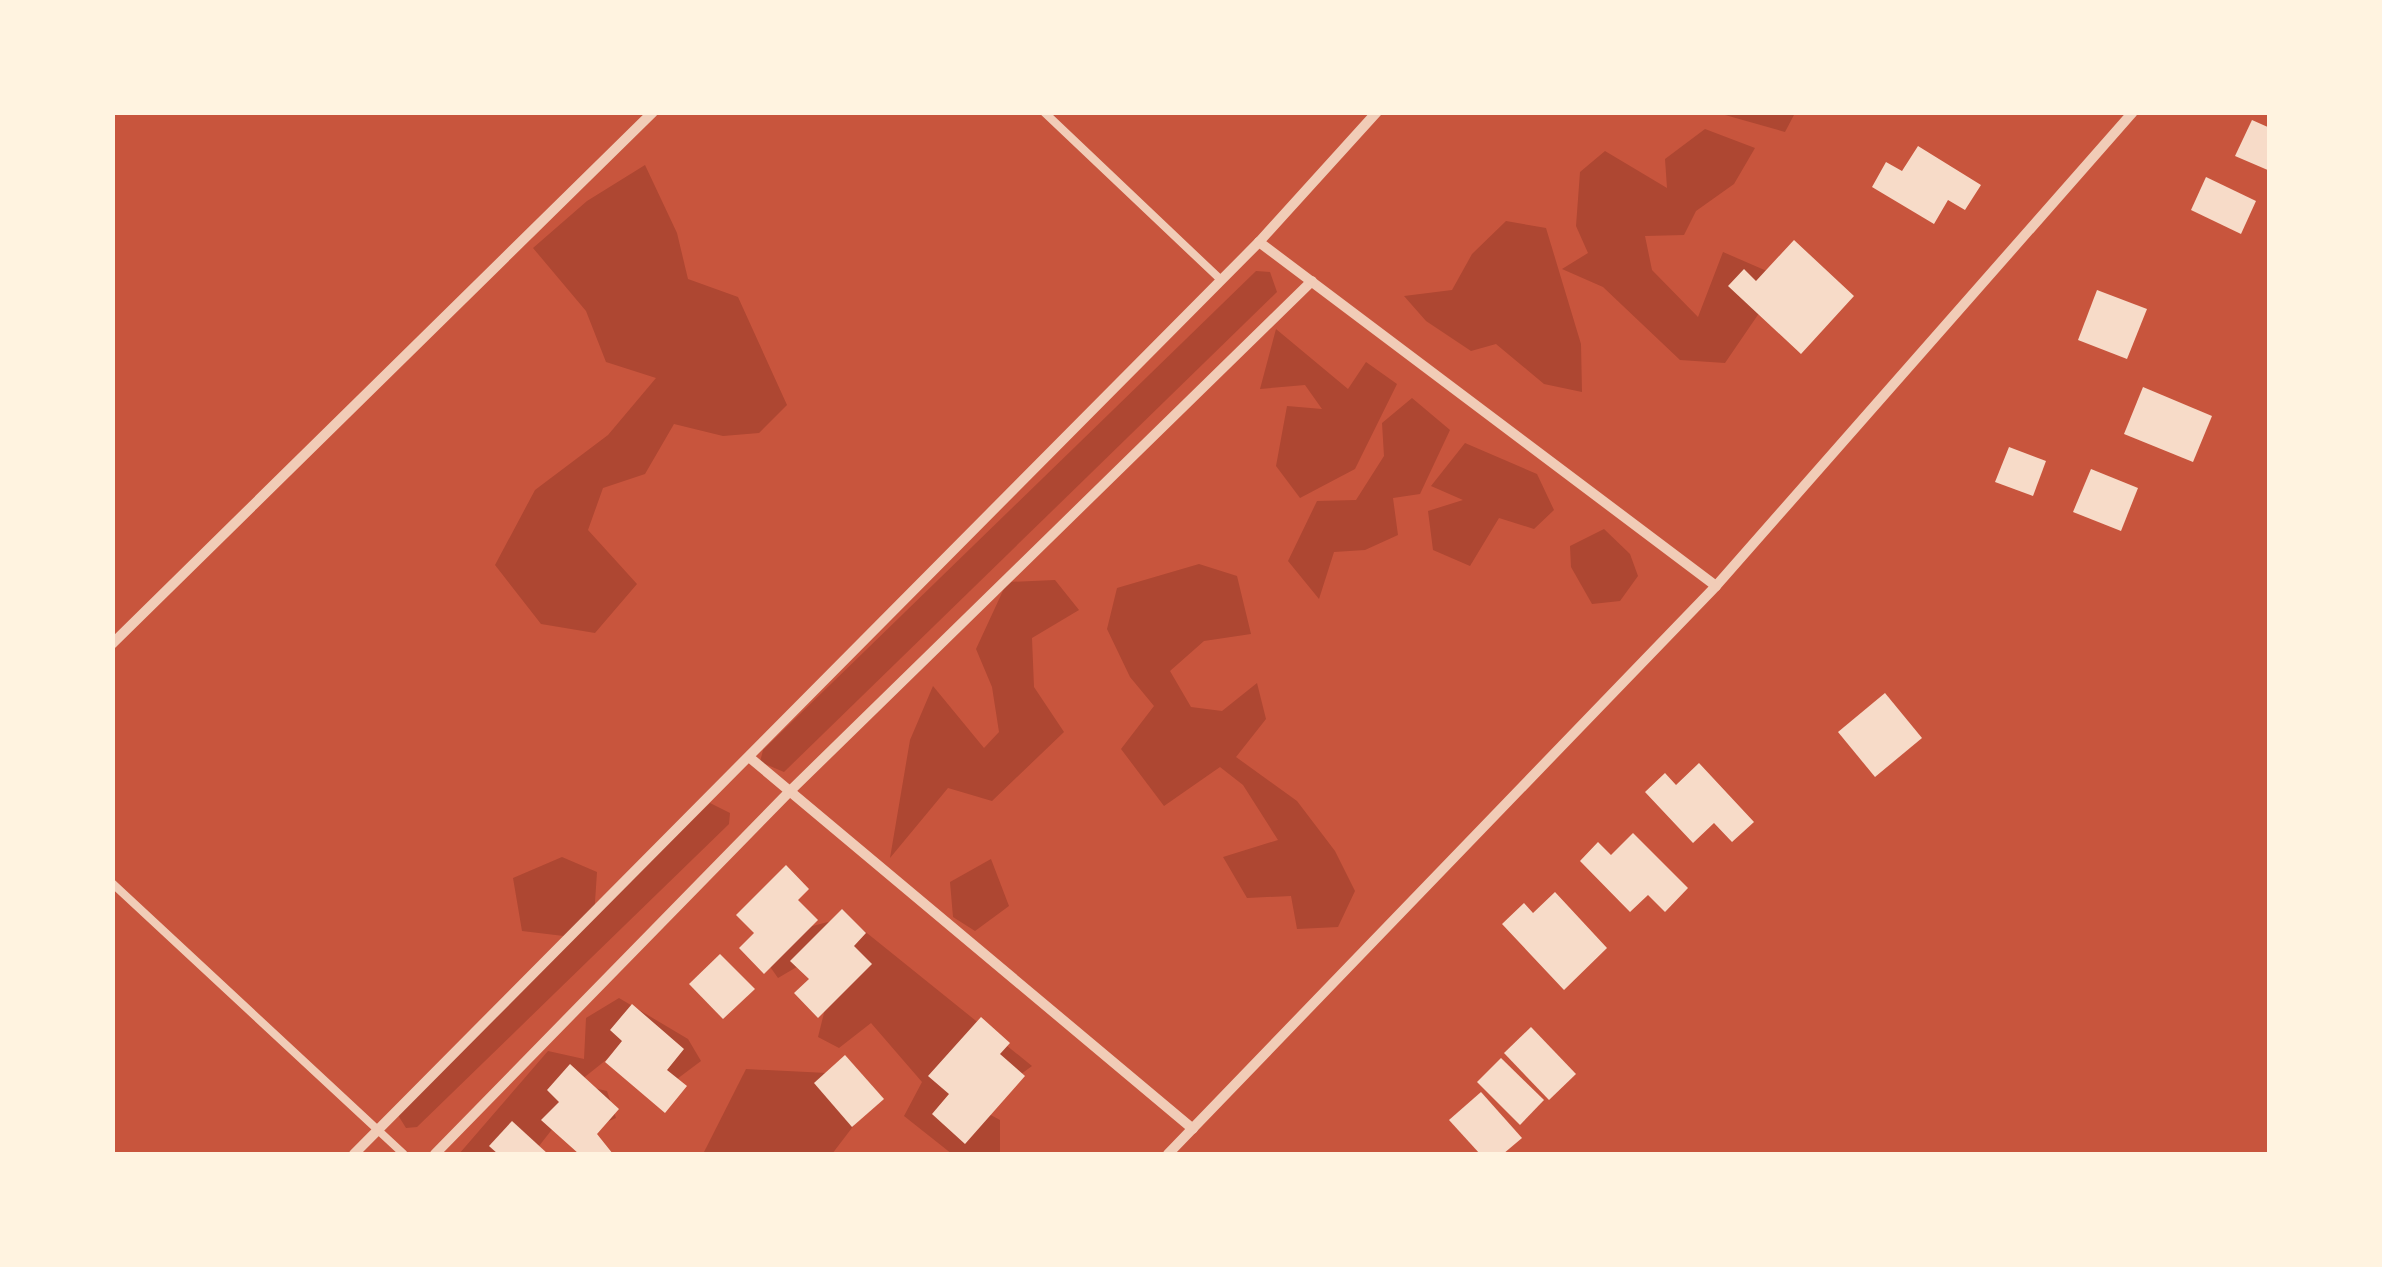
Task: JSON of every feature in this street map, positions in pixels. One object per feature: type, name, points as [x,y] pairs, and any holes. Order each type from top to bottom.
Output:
[{"type":"street","points":[[112,644],[653,112]]},
{"type":"street","points":[[354,1154],[1259,242],[1377,112]]},
{"type":"street","points":[[1168,1154],[1716,586],[2134,112]]},
{"type":"street","points":[[1259,242],[1716,586]]},
{"type":"street","points":[[435,1154],[789,792],[1312,281]]},
{"type":"street","points":[[749,757],[1193,1129]]},
{"type":"lane","points":[[1044,112],[1220,280]]},
{"type":"lane","points":[[112,883],[404,1154]]},
{"type":"shaded area","points":[[1718,113],[1795,113],[1785,132]]},
{"type":"shaded area","points":[[1705,129],[1755,148],[1734,184],[1696,211],[1684,235],[1645,236],[1652,270],[1698,317],[1723,252],[1783,278],[1725,363],[1680,360],[1603,287],[1562,269],[1588,253],[1576,226],[1580,172],[1605,151],[1667,188],[1665,159]]},
{"type":"shaded area","points":[[645,165],[677,233],[688,279],[738,297],[787,405],[759,433],[723,436],[674,424],[645,474],[603,488],[588,530],[637,584],[595,633],[541,624],[495,565],[535,490],[608,435],[656,378],[606,362],[586,311],[533,248],[587,201]]},
{"type":"shaded area","points":[[1506,221],[1546,228],[1581,344],[1582,392],[1544,384],[1496,344],[1471,351],[1426,321],[1404,296],[1452,290],[1472,254]]},
{"type":"shaded area","points":[[1256,271],[1270,272],[1277,292],[784,772],[760,762],[763,750]]},
{"type":"shaded area","points":[[1276,329],[1348,389],[1366,362],[1397,384],[1355,469],[1300,498],[1276,466],[1287,406],[1322,409],[1305,385],[1260,389]]},
{"type":"shaded area","points":[[1412,398],[1450,430],[1420,494],[1393,498],[1398,535],[1365,550],[1334,552],[1319,599],[1288,561],[1317,501],[1356,500],[1384,456],[1382,423]]},
{"type":"shaded area","points":[[1465,443],[1537,474],[1554,510],[1534,529],[1499,518],[1470,566],[1433,550],[1428,511],[1463,500],[1431,486]]},
{"type":"shaded area","points":[[1604,529],[1630,554],[1638,576],[1620,601],[1592,604],[1571,567],[1570,546]]},
{"type":"shaded area","points":[[1199,564],[1237,576],[1251,634],[1204,641],[1170,671],[1191,707],[1222,711],[1257,683],[1266,719],[1236,757],[1297,801],[1335,851],[1355,891],[1338,927],[1297,929],[1291,896],[1247,898],[1223,857],[1278,840],[1243,785],[1220,767],[1164,806],[1121,749],[1154,706],[1130,677],[1107,629],[1117,588]]},
{"type":"shaded area","points":[[1055,580],[1079,610],[1032,638],[1034,687],[1064,732],[992,801],[948,788],[890,858],[910,740],[933,686],[984,748],[999,732],[992,687],[976,649],[1007,582]]},
{"type":"shaded area","points":[[710,803],[730,813],[729,824],[417,1127],[406,1128],[396,1112],[572,937],[522,931],[513,878],[562,857],[597,872],[594,917]]},
{"type":"shaded area","points":[[991,859],[1009,906],[975,931],[953,917],[950,882]]},
{"type":"shaded area","points":[[847,917],[1032,1066],[976,1107],[1000,1120],[1000,1154],[952,1154],[904,1116],[922,1082],[871,1023],[839,1048],[818,1037],[826,1005],[824,951],[778,978],[759,951],[805,928]]},
{"type":"shaded area","points":[[619,998],[688,1039],[701,1061],[669,1085],[616,1052],[576,1084],[607,1091],[616,1118],[585,1131],[561,1118],[539,1146],[546,1154],[459,1154],[548,1051],[584,1059],[586,1018]]},
{"type":"shaded area","points":[[746,1069],[827,1073],[861,1116],[832,1154],[703,1154]]},
{"type":"building","points":[[2252,120],[2270,128],[2270,171],[2235,156]]},
{"type":"building","points":[[1918,146],[1981,185],[1965,210],[1948,200],[1934,224],[1872,187],[1886,162],[1902,171]]},
{"type":"building","points":[[2206,177],[2256,201],[2241,234],[2191,210]]},
{"type":"building","points":[[1794,240],[1854,296],[1801,354],[1728,286],[1744,269],[1756,281]]},
{"type":"building","points":[[2097,290],[2147,309],[2127,359],[2078,340]]},
{"type":"building","points":[[2143,387],[2212,416],[2193,462],[2124,434]]},
{"type":"building","points":[[2009,447],[2046,461],[2033,496],[1995,482]]},
{"type":"building","points":[[2091,469],[2138,488],[2121,531],[2073,512]]},
{"type":"building","points":[[1885,693],[1922,738],[1875,777],[1838,732]]},
{"type":"building","points":[[1699,763],[1754,822],[1732,842],[1714,823],[1693,843],[1645,792],[1665,773],[1676,785]]},
{"type":"building","points":[[1633,833],[1688,888],[1665,912],[1648,895],[1630,912],[1580,861],[1598,842],[1611,855]]},
{"type":"building","points":[[786,865],[809,889],[798,900],[818,920],[764,974],[739,948],[754,933],[736,915]]},
{"type":"building","points":[[1555,892],[1607,948],[1564,990],[1502,924],[1524,903],[1533,913]]},
{"type":"building","points":[[842,909],[866,933],[854,946],[872,964],[818,1018],[794,993],[809,979],[790,961]]},
{"type":"building","points":[[720,954],[755,989],[723,1019],[689,984]]},
{"type":"building","points":[[632,1004],[684,1049],[667,1070],[687,1086],[665,1113],[605,1062],[622,1041],[610,1030]]},
{"type":"building","points":[[981,1017],[1010,1043],[1000,1054],[1025,1076],[965,1144],[932,1114],[949,1094],[928,1076]]},
{"type":"building","points":[[1531,1027],[1576,1074],[1549,1100],[1504,1053]]},
{"type":"building","points":[[845,1055],[884,1099],[852,1127],[814,1083]]},
{"type":"building","points":[[1501,1058],[1544,1100],[1520,1125],[1477,1082]]},
{"type":"building","points":[[570,1064],[619,1109],[597,1134],[613,1154],[579,1154],[541,1120],[559,1102],[547,1090]]},
{"type":"building","points":[[1481,1092],[1522,1138],[1503,1154],[1480,1154],[1449,1120]]},
{"type":"building","points":[[512,1121],[548,1154],[498,1154],[489,1146]]}]
